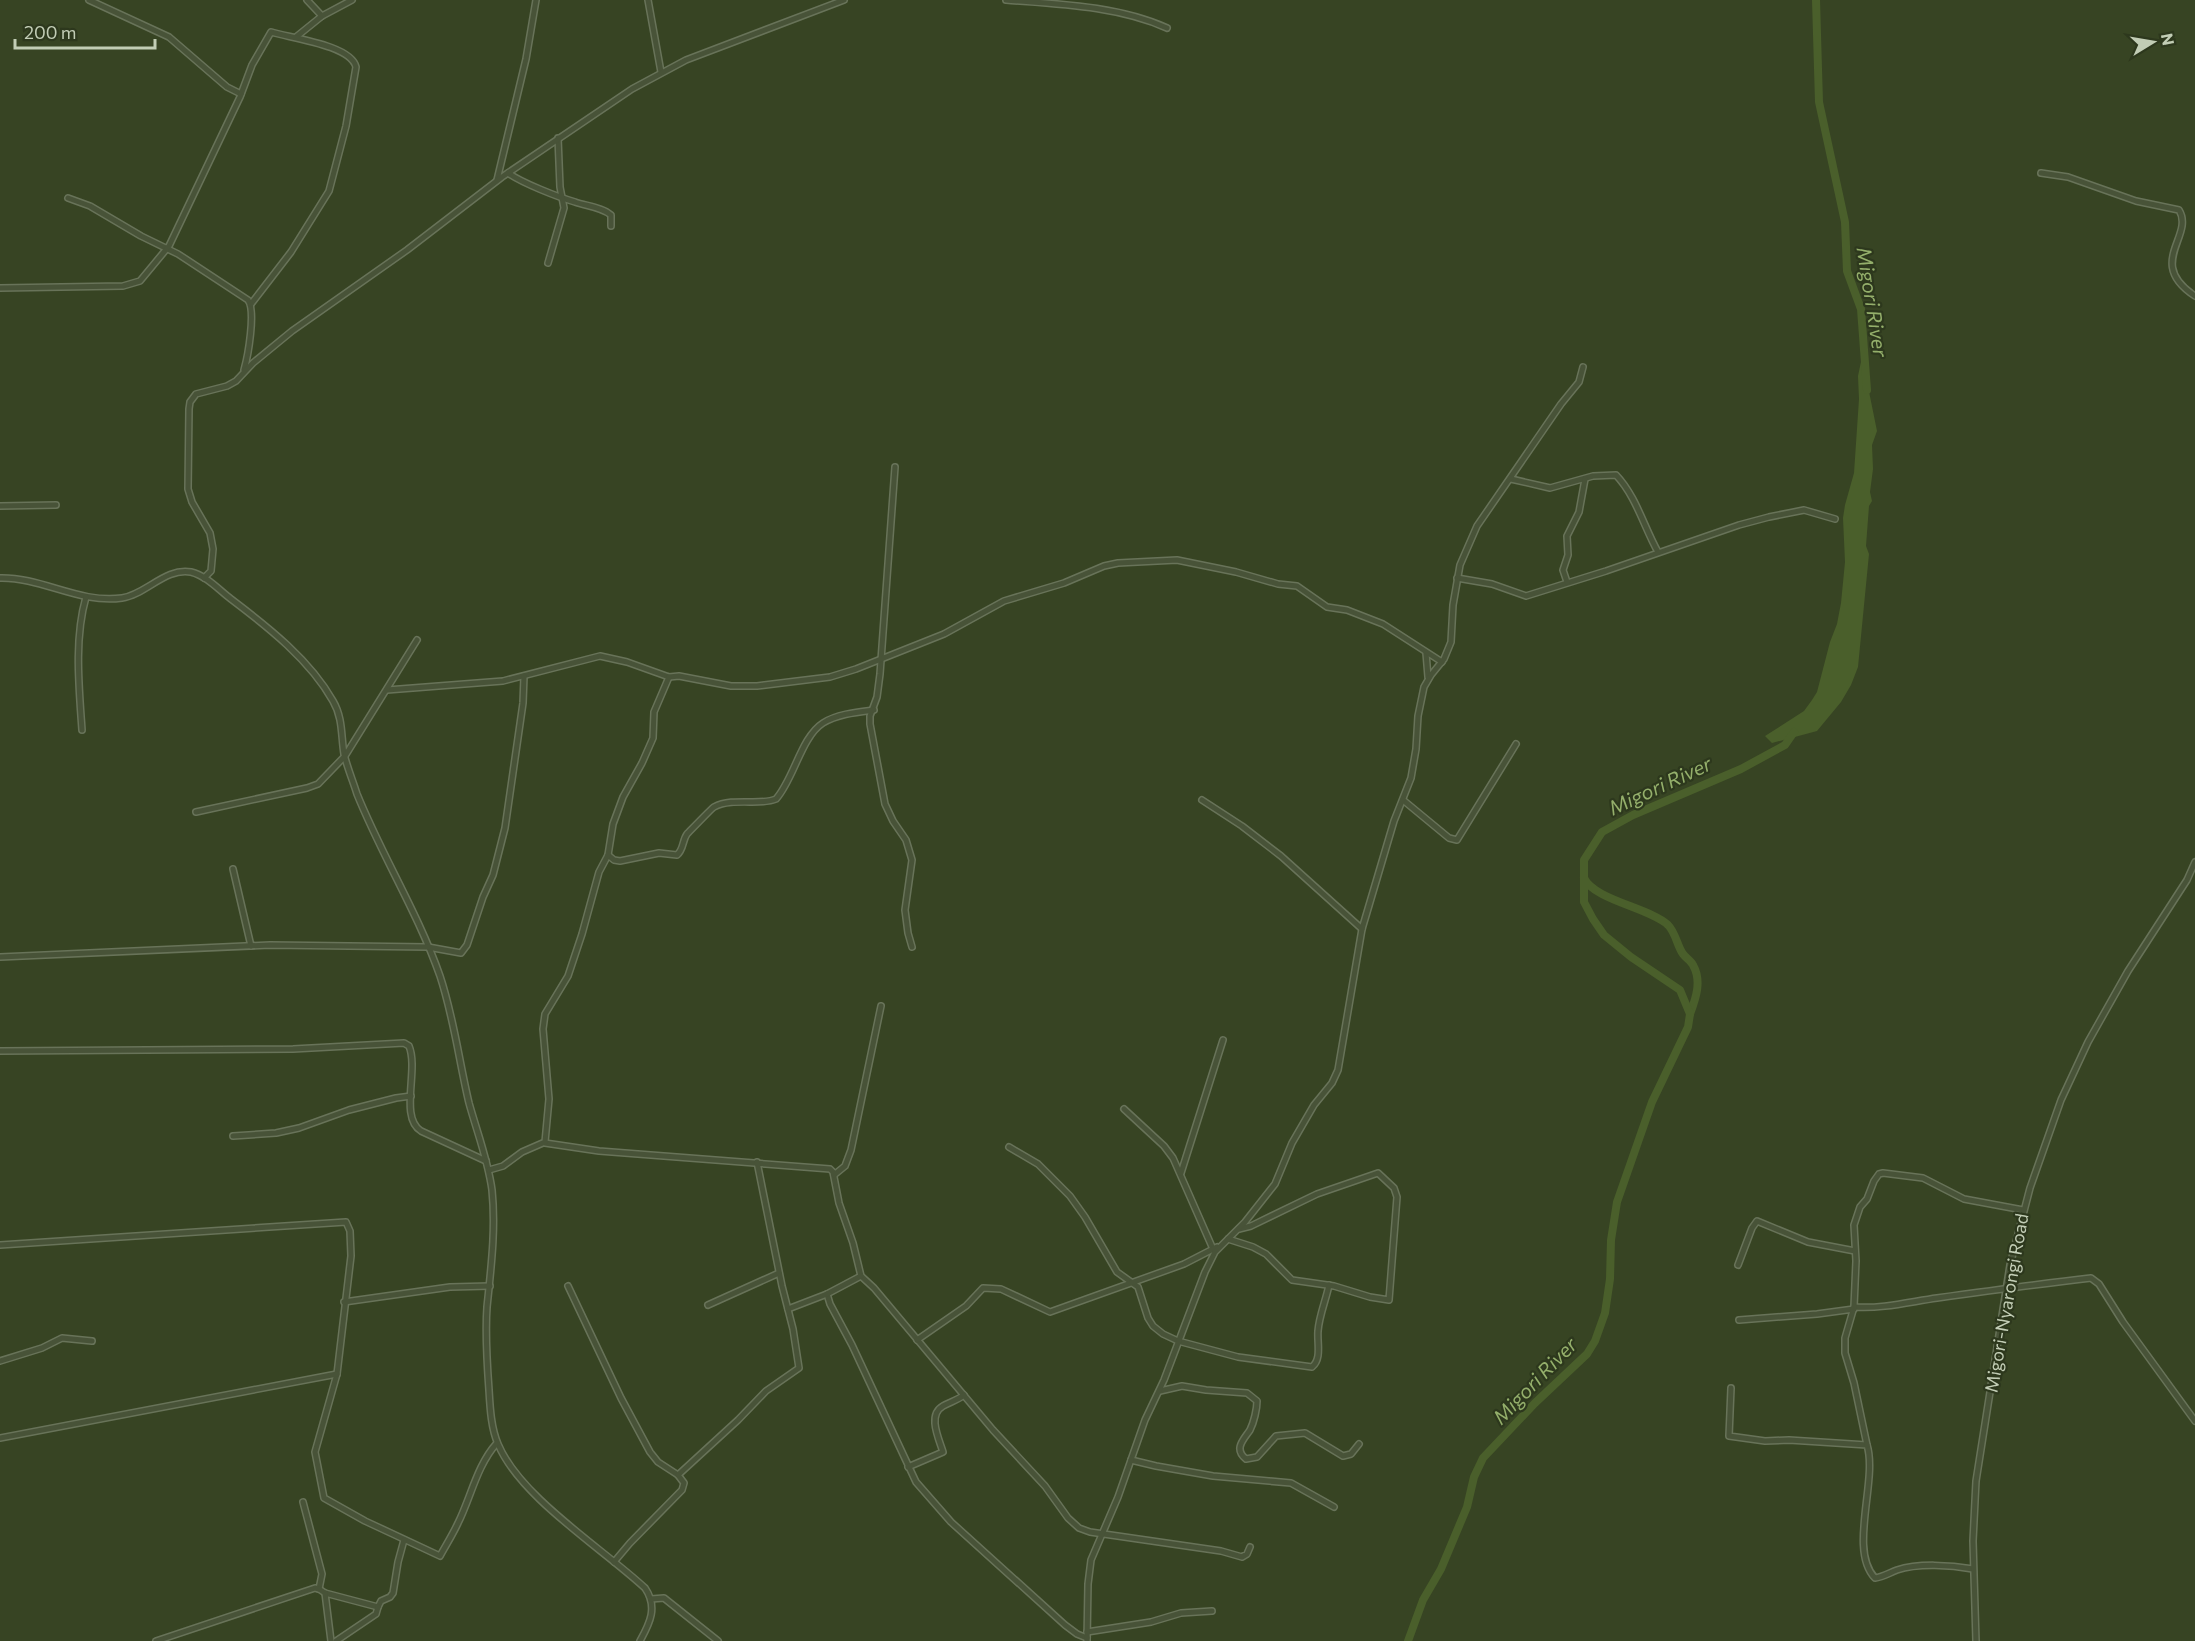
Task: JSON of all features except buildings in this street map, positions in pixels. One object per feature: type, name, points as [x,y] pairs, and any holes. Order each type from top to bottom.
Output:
[{"type":"street","points":[[89,0],[169,37],[227,87],[241,94]]},
{"type":"street","points":[[307,0],[322,16]]},
{"type":"street","points":[[296,37],[322,16],[352,0]]},
{"type":"street","points":[[496,181],[526,59],[536,0]]},
{"type":"street","points":[[648,0],[661,72]]},
{"type":"street","points":[[204,578],[211,571],[213,549],[210,533],[192,502],[188,489],[190,402],[200,391],[227,386],[281,339],[407,250],[496,181],[661,72],[709,50],[844,0]]},
{"type":"street","points":[[1006,0],[1088,8],[1132,17],[1167,28]]},
{"type":"street","points":[[0,288],[131,285],[140,281],[167,248],[269,33],[296,37],[339,52],[354,61],[356,67],[346,126],[329,191],[291,252],[251,304],[249,349],[242,374]]},
{"type":"street","points":[[548,263],[562,215],[563,197],[560,187],[558,138]]},
{"type":"street","points":[[2041,172],[2068,177],[2136,201],[2179,210],[2183,217],[2184,228],[2175,250],[2173,269],[2180,282],[2195,296]]},
{"type":"street","points":[[508,173],[563,197],[605,210],[611,215],[611,226]]},
{"type":"street","points":[[68,198],[90,206],[167,248],[244,296],[251,304]]},
{"type":"street","points":[[1428,679],[1442,662],[1451,642],[1457,578],[1460,565],[1477,526],[1561,404],[1579,382],[1582,367]]},
{"type":"street","points":[[895,466],[881,658],[877,697],[870,716],[870,724],[885,804],[896,827],[906,840],[912,860],[905,910],[912,946]]},
{"type":"street","points":[[1510,479],[1550,488],[1608,474],[1618,477],[1639,510],[1646,530],[1658,552]]},
{"type":"street","points":[[1567,582],[1563,570],[1568,555],[1567,536],[1579,512],[1585,479]]},
{"type":"street","points":[[0,506],[56,505]]},
{"type":"street","points":[[1457,578],[1492,584],[1526,596],[1538,594],[1567,582],[1606,571],[1739,525],[1804,510],[1835,519]]},
{"type":"street","points":[[387,690],[479,684],[524,676],[600,656],[669,676],[726,686],[757,686],[830,677],[952,630],[1004,601],[1064,583],[1104,566],[1118,563],[1177,560],[1236,572],[1278,584],[1297,586],[1327,607],[1347,610],[1383,624],[1442,662]]},
{"type":"street","points":[[0,579],[33,582],[86,597],[125,598],[144,591],[176,573],[192,572],[204,578],[254,615],[309,669],[328,693],[341,721],[345,756],[359,797],[428,946],[453,1019],[467,1094],[489,1170],[493,1204],[490,1286],[486,1323],[487,1362],[490,1406],[497,1443],[513,1468],[536,1495],[645,1588],[651,1599],[652,1613],[640,1641]]},
{"type":"street","points":[[82,730],[80,658],[82,616],[86,597]]},
{"type":"street","points":[[196,812],[312,787],[324,778],[345,756],[417,640]]},
{"type":"street","points":[[1087,1637],[1088,1575],[1091,1560],[1118,1497],[1145,1420],[1160,1391],[1205,1272],[1215,1252],[1239,1229],[1275,1184],[1292,1143],[1335,1077],[1341,1057],[1362,929],[1394,820],[1413,769],[1418,716],[1428,679],[1425,653]]},
{"type":"street","points":[[0,957],[251,946],[428,946],[457,953],[463,952],[490,882],[505,828],[522,708],[524,676]]},
{"type":"street","points":[[545,1143],[548,1128],[549,1080],[543,1021],[550,1004],[568,976],[582,934],[598,872],[608,855],[613,824],[623,797],[649,748],[654,734],[654,712],[669,676]]},
{"type":"street","points":[[608,855],[614,860],[621,861],[659,853],[677,855],[687,834],[713,807],[741,801],[776,799],[809,740],[823,723],[874,710]]},
{"type":"street","points":[[1403,800],[1449,838],[1457,840],[1516,744]]},
{"type":"street","points":[[1202,800],[1242,826],[1281,856],[1362,929]]},
{"type":"street","name":"Migori-Nyarongi Road","points":[[1976,1641],[1973,1569],[1975,1490],[2006,1289],[2023,1210],[2061,1100],[2088,1042],[2128,970],[2187,880],[2195,862]]},
{"type":"street","points":[[233,869],[251,946]]},
{"type":"street","points":[[834,1174],[845,1166],[851,1150],[881,1006]]},
{"type":"street","points":[[1181,1173],[1223,1040]]},
{"type":"street","points":[[0,1051],[293,1049],[404,1043],[412,1052],[411,1117],[416,1127],[486,1161]]},
{"type":"street","points":[[233,1136],[276,1133],[299,1128],[349,1110],[411,1096]]},
{"type":"street","points":[[1124,1109],[1164,1146],[1181,1173],[1213,1249]]},
{"type":"street","points":[[489,1170],[503,1166],[522,1152],[545,1143],[599,1151],[832,1170],[837,1197],[853,1243],[861,1276],[925,1347],[993,1430],[1045,1486],[1074,1524],[1085,1531],[1221,1551],[1242,1557],[1246,1556],[1250,1547]]},
{"type":"street","points":[[1009,1147],[1038,1164],[1062,1188],[1085,1217],[1118,1272],[1138,1287],[1153,1326],[1178,1341],[1248,1359],[1312,1367],[1317,1358],[1318,1331],[1329,1285]]},
{"type":"street","points":[[678,1475],[766,1391],[799,1368],[756,1162]]},
{"type":"street","points":[[1228,1239],[1266,1254],[1290,1279],[1329,1285],[1377,1299],[1389,1300],[1397,1197],[1394,1188],[1378,1173],[1325,1190],[1251,1226],[1239,1229]]},
{"type":"street","points":[[1973,1569],[1953,1566],[1920,1567],[1898,1570],[1875,1578],[1870,1573],[1864,1543],[1870,1466],[1844,1349],[1854,1308],[1853,1233],[1856,1219],[1874,1180],[1883,1173],[1923,1178],[1964,1199],[2023,1210]]},
{"type":"street","points":[[1738,1264],[1757,1221],[1808,1242],[1855,1251]]},
{"type":"street","points":[[0,1245],[209,1233],[346,1222],[350,1227],[351,1249],[337,1374],[315,1452],[324,1498],[365,1521],[440,1556],[459,1521],[475,1481],[497,1443]]},
{"type":"street","points":[[917,1340],[966,1306],[983,1288],[1005,1291],[1050,1312],[1184,1264],[1221,1245]]},
{"type":"street","points":[[708,1305],[779,1273]]},
{"type":"street","points":[[788,1309],[827,1294],[861,1276]]},
{"type":"street","points":[[1739,1320],[1878,1307],[2016,1286],[2052,1284],[2091,1278],[2097,1281],[2123,1322],[2195,1421]]},
{"type":"street","points":[[344,1302],[450,1287],[490,1286]]},
{"type":"street","points":[[568,1286],[621,1398],[650,1452],[658,1462],[678,1475],[684,1483],[682,1490],[630,1543],[615,1562]]},
{"type":"street","points":[[827,1294],[921,1488],[951,1522],[1065,1625],[1077,1634],[1087,1637],[1181,1613],[1212,1611]]},
{"type":"street","points":[[0,1361],[42,1348],[62,1338],[92,1341]]},
{"type":"street","points":[[0,1438],[337,1374]]},
{"type":"street","points":[[1160,1391],[1182,1386],[1247,1393],[1253,1396],[1257,1406],[1250,1429],[1240,1449],[1240,1454],[1246,1459],[1257,1456],[1274,1438],[1282,1435],[1307,1434],[1344,1456],[1351,1454],[1359,1444]]},
{"type":"street","points":[[1731,1388],[1729,1436],[1867,1445]]},
{"type":"street","points":[[909,1467],[943,1452],[935,1422],[936,1412],[964,1395]]},
{"type":"street","points":[[1131,1460],[1213,1476],[1291,1483],[1334,1507]]},
{"type":"street","points":[[303,1502],[322,1574],[320,1588]]},
{"type":"street","points":[[336,1641],[376,1614],[382,1600],[389,1598],[393,1593],[404,1540]]},
{"type":"street","points":[[320,1588],[325,1593],[378,1607]]},
{"type":"street","points":[[156,1641],[305,1590],[320,1588]]},
{"type":"street","points":[[325,1593],[331,1641]]},
{"type":"street","points":[[651,1599],[664,1598],[718,1641]]},
{"type":"shaded area","points":[[1862,357],[1877,431],[1872,445],[1873,469],[1870,492],[1872,501],[1869,506],[1866,546],[1869,554],[1858,667],[1841,702],[1817,731],[1772,743],[1765,736],[1804,711],[1817,692],[1837,624],[1845,562],[1843,518],[1854,473],[1859,399],[1858,376]]},
{"type":"waterway","name":"Migori River","points":[[1816,0],[1819,102],[1845,222],[1847,271],[1861,309],[1867,390]]},
{"type":"waterway","name":"Migori River","points":[[1408,1641],[1423,1600],[1441,1569],[1467,1507],[1474,1477],[1483,1458],[1535,1403],[1587,1354],[1595,1341],[1605,1313],[1610,1279],[1611,1240],[1617,1202],[1652,1102],[1688,1027],[1690,1014],[1680,990],[1631,957],[1604,935],[1593,919],[1584,902],[1584,860],[1602,832],[1633,815],[1741,769],[1785,745],[1794,732]]},
{"type":"waterway","points":[[1584,878],[1599,892],[1660,919],[1671,928],[1681,951],[1696,971],[1698,983],[1690,1014]]}]
